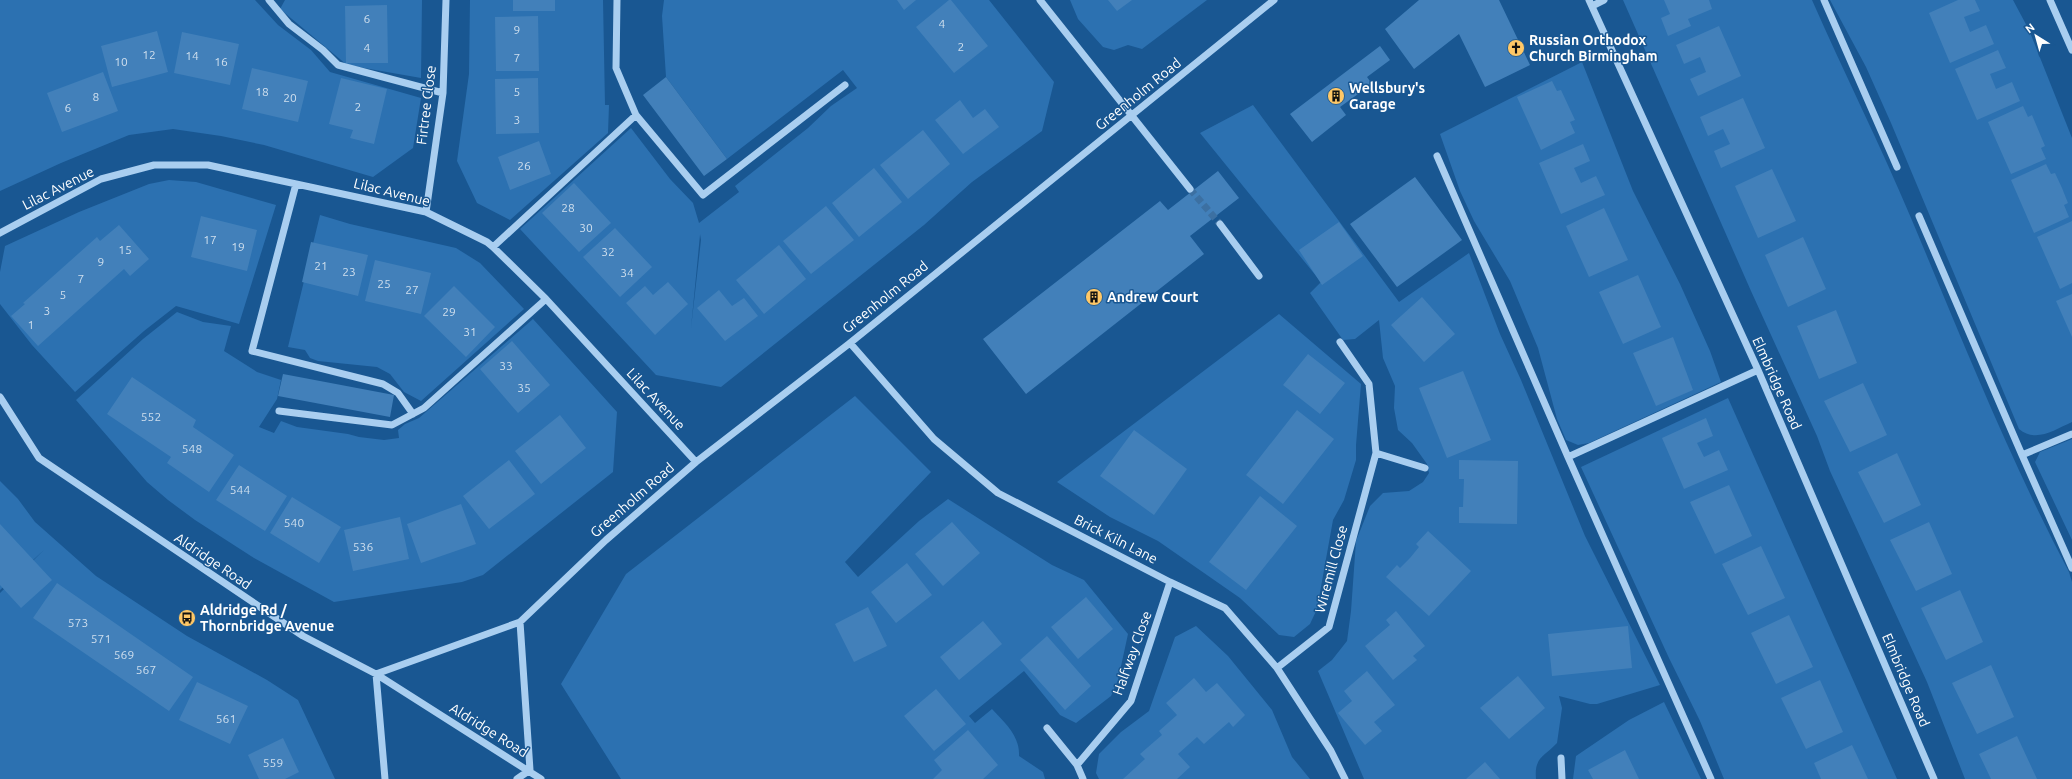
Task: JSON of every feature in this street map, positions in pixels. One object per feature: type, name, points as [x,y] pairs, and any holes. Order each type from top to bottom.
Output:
[{"type":"street","points":[[269,0],[289,24],[323,50],[338,65],[443,93]]},
{"type":"street","name":"Firtree Close","points":[[426,212],[443,93],[446,0]]},
{"type":"street","points":[[617,0],[616,68],[636,115],[703,194],[845,85]]},
{"type":"street","points":[[1040,0],[1130,116],[1190,189]]},
{"type":"street","name":"Greenholm Road","points":[[376,674],[520,622],[606,540],[696,462],[850,343],[1274,0]]},
{"type":"street","points":[[1591,3],[1604,0]]},
{"type":"street","points":[[1824,0],[1897,167]]},
{"type":"street","points":[[2050,0],[2072,50]]},
{"type":"street","name":"Elmbridge Road","points":[[1591,3],[1758,370],[1934,779]]},
{"type":"street","points":[[493,247],[636,115]]},
{"type":"street","points":[[1437,156],[1710,779]]},
{"type":"street","name":"Lilac Avenue","points":[[0,233],[101,179],[154,165],[208,165],[426,212],[493,247],[546,299],[696,462]]},
{"type":"street","points":[[296,184],[252,351],[384,384],[398,393],[413,414]]},
{"type":"street","points":[[1919,216],[2022,456],[2072,568]]},
{"type":"street","points":[[1220,224],[1259,276]]},
{"type":"street","points":[[279,411],[392,425],[424,408],[546,299]]},
{"type":"street","name":"Wiremill Close","points":[[1277,668],[1329,627],[1376,453],[1369,384],[1340,342]]},
{"type":"street","name":"Brick Kiln Lane","points":[[850,343],[934,439],[998,492],[1170,582],[1225,608],[1277,668],[1331,751],[1345,779]]},
{"type":"street","points":[[1568,457],[1758,370]]},
{"type":"street","name":"Aldridge Road","points":[[0,397],[39,458],[302,636],[376,674],[542,779]]},
{"type":"street","points":[[2022,456],[2072,434]]},
{"type":"street","points":[[1376,453],[1425,468]]},
{"type":"street","name":"Halfway Close","points":[[1077,765],[1131,701],[1170,582]]},
{"type":"street","points":[[517,779],[530,770],[520,622]]},
{"type":"street","points":[[376,674],[386,779]]},
{"type":"street","points":[[1047,728],[1077,765],[1083,779]]},
{"type":"street","points":[[1561,758],[1562,779]]},
{"type":"shaded area","points":[[0,0],[255,0],[278,25],[311,50],[330,72],[421,98],[413,148],[373,177],[264,145],[221,136],[173,129],[129,135],[61,163],[0,191]]},
{"type":"shaded area","points":[[285,0],[422,0],[421,78],[347,65],[280,9]]},
{"type":"shaded area","points":[[470,0],[603,0],[605,105],[609,105],[608,133],[510,220],[477,203],[457,161],[469,74]]},
{"type":"shaded area","points":[[664,0],[989,0],[1054,82],[1042,131],[972,182],[924,225],[721,387],[656,375],[520,229],[631,128],[670,179],[693,203],[699,223],[739,192],[735,186],[808,128],[831,106],[857,88],[843,70],[727,159],[666,77],[662,16]],"holes":[[[700,234],[701,240],[691,328]]]},
{"type":"shaded area","points":[[1070,0],[1207,0],[1142,49],[1128,45],[1114,50],[1103,47],[1078,19]]},
{"type":"shaded area","points":[[1623,0],[1812,0],[1899,190],[2006,441],[2069,572],[2072,582],[2072,779],[1965,779],[1927,682],[1830,471],[1817,436],[1751,291]]},
{"type":"shaded area","points":[[1830,0],[2013,0],[2029,30],[2072,138],[2072,422],[2045,434],[2038,435],[2025,433],[2019,429],[1891,123],[1866,67]]},
{"type":"shaded area","points":[[1582,62],[1633,191],[1680,284],[1710,351],[1721,382],[1589,443],[1578,445],[1566,440],[1557,419],[1538,348],[1510,281],[1474,221],[1460,191],[1440,134]]},
{"type":"shaded area","points":[[1253,105],[1399,302],[1469,253],[1500,334],[1521,380],[1585,536],[1660,685],[1597,704],[1590,704],[1559,696],[1562,708],[1557,743],[1538,762],[1536,779],[1364,779],[1318,671],[1332,660],[1347,641],[1351,611],[1356,541],[1370,506],[1383,493],[1409,491],[1423,482],[1429,473],[1427,464],[1412,443],[1398,430],[1394,408],[1395,386],[1383,358],[1379,320],[1355,339],[1343,340],[1310,293],[1321,282],[1200,133]]},
{"type":"shaded area","points":[[169,180],[196,182],[276,205],[239,324],[176,306],[144,331],[75,392],[32,345],[0,304],[0,272],[5,246],[79,212],[149,184]]},
{"type":"shaded area","points":[[320,215],[350,224],[456,248],[480,263],[524,309],[421,401],[404,392],[390,374],[377,367],[318,361],[310,358],[305,350],[288,347]]},
{"type":"shaded area","points":[[177,312],[203,322],[231,326],[224,351],[257,372],[281,380],[277,399],[259,427],[274,433],[281,421],[297,427],[384,440],[399,438],[398,430],[405,424],[419,418],[533,319],[617,412],[613,472],[483,575],[462,582],[334,602],[254,558],[195,520],[168,500],[147,482],[76,400],[143,339]]},
{"type":"shaded area","points":[[1279,314],[1361,384],[1356,460],[1344,500],[1333,520],[1317,609],[1310,624],[1294,637],[1279,635],[1240,598],[1158,541],[1110,517],[1057,482]]},
{"type":"shaded area","points":[[855,396],[931,472],[845,562],[858,577],[919,521],[948,499],[1052,565],[1084,580],[1128,634],[1118,680],[1111,696],[1076,723],[1060,715],[1024,671],[969,716],[975,723],[992,709],[1011,730],[1017,742],[1019,756],[1043,772],[1045,779],[621,779],[561,684],[626,574]]},
{"type":"shaded area","points":[[1728,398],[1897,779],[1724,779],[1700,721],[1669,658],[1581,467]]},
{"type":"shaded area","points":[[2072,439],[2072,540],[2035,462],[2040,452]]},
{"type":"shaded area","points":[[0,481],[18,499],[35,522],[96,576],[187,636],[267,680],[298,700],[335,779],[0,779],[0,593],[44,550],[0,590]]},
{"type":"shaded area","points":[[1196,626],[1228,656],[1272,710],[1292,757],[1310,779],[1099,779],[1096,773],[1099,754],[1121,732],[1149,711],[1175,637]]},
{"type":"shaded area","points":[[1664,702],[1701,779],[1573,779],[1576,756],[1629,720]]},
{"type":"building","points":[[513,0],[555,0],[555,11],[513,11]]},
{"type":"building","points":[[897,0],[916,0],[904,10]]},
{"type":"building","points":[[949,0],[951,0],[988,46],[954,73],[916,27]]},
{"type":"building","points":[[1108,0],[1132,0],[1117,11]]},
{"type":"building","points":[[1419,0],[1499,0],[1530,65],[1485,87],[1459,34],[1414,69],[1385,29]]},
{"type":"building","points":[[1664,0],[1709,0],[1712,9],[1688,19],[1691,26],[1668,36],[1661,18],[1670,14]]},
{"type":"building","points":[[1958,0],[1975,0],[1980,11],[1964,17],[1970,32],[1986,25],[1994,44],[1950,63],[1929,13]]},
{"type":"building","points":[[387,5],[388,63],[346,63],[345,6]]},
{"type":"building","points":[[538,16],[539,71],[496,71],[495,17]]},
{"type":"building","points":[[1719,26],[1741,76],[1698,96],[1690,79],[1706,72],[1700,57],[1684,64],[1676,45]]},
{"type":"building","points":[[157,31],[168,72],[112,87],[101,46]]},
{"type":"building","points":[[182,32],[239,44],[230,85],[174,73]]},
{"type":"building","name":"Wellsbury's Garage","points":[[1380,46],[1390,60],[1367,77],[1372,84],[1340,107],[1346,115],[1312,142],[1290,114]]},
{"type":"building","points":[[1998,50],[2006,68],[1990,74],[1996,89],[2012,82],[2020,101],[1977,120],[1955,69]]},
{"type":"building","points":[[252,68],[308,81],[298,122],[242,109]]},
{"type":"building","points":[[103,72],[118,111],[62,132],[47,93]]},
{"type":"building","points":[[666,77],[727,159],[704,176],[643,95]]},
{"type":"building","points":[[341,78],[387,89],[374,144],[350,138],[353,130],[329,124]]},
{"type":"building","points":[[538,78],[539,133],[496,134],[495,79]]},
{"type":"building","points":[[1552,81],[1557,91],[1561,90],[1575,120],[1570,122],[1575,133],[1541,150],[1517,97]]},
{"type":"building","points":[[1743,98],[1765,148],[1721,168],[1714,151],[1730,144],[1723,129],[1708,136],[1700,117]]},
{"type":"building","points":[[960,100],[973,118],[985,109],[999,127],[963,154],[935,120]]},
{"type":"building","points":[[2023,106],[2028,117],[2032,115],[2045,146],[2041,148],[2046,159],[2011,174],[1988,122]]},
{"type":"building","points":[[923,130],[950,164],[908,199],[880,165]]},
{"type":"building","points":[[539,141],[551,174],[510,190],[498,157]]},
{"type":"building","points":[[1583,144],[1590,161],[1574,168],[1581,183],[1596,176],[1605,195],[1561,214],[1539,163]]},
{"type":"building","points":[[2046,164],[2051,174],[2055,173],[2062,188],[2068,203],[2064,205],[2069,217],[2034,233],[2011,180]]},
{"type":"building","points":[[874,168],[902,202],[859,237],[832,203]]},
{"type":"building","points":[[1772,169],[1796,221],[1758,238],[1735,186]]},
{"type":"building","name":"Andrew Court","points":[[1218,171],[1239,198],[1190,236],[1204,254],[1026,394],[983,339],[1160,201],[1168,210]]},
{"type":"building","points":[[1415,177],[1462,240],[1397,287],[1350,224]]},
{"type":"building","points":[[574,183],[611,223],[579,252],[542,213]]},
{"type":"building","points":[[826,206],[854,240],[811,274],[783,241]]},
{"type":"building","points":[[1604,208],[1628,260],[1589,277],[1566,226]]},
{"type":"building","points":[[201,216],[257,230],[247,271],[191,257]]},
{"type":"building","points":[[2072,221],[2072,283],[2060,289],[2037,237]]},
{"type":"building","points":[[1339,222],[1363,256],[1322,285],[1299,250]]},
{"type":"building","points":[[119,225],[149,259],[130,276],[124,269],[38,346],[11,316],[25,304],[23,303],[97,237],[100,241]]},
{"type":"building","points":[[615,228],[652,267],[620,297],[583,257]]},
{"type":"building","points":[[1803,237],[1826,289],[1788,307],[1765,255]]},
{"type":"building","points":[[311,242],[368,255],[358,296],[302,282]]},
{"type":"building","points":[[779,245],[806,279],[764,314],[736,280]]},
{"type":"building","points":[[375,260],[431,273],[421,314],[365,301]]},
{"type":"building","points":[[1638,275],[1661,327],[1623,344],[1599,292]]},
{"type":"building","points":[[668,282],[688,304],[655,335],[626,303],[645,286],[653,295]]},
{"type":"building","points":[[454,286],[495,327],[466,357],[424,316]]},
{"type":"building","points":[[719,290],[732,306],[744,298],[758,316],[725,341],[697,308]]},
{"type":"building","points":[[2072,294],[2072,337],[2056,301]]},
{"type":"building","points":[[1422,297],[1455,334],[1424,362],[1391,325]]},
{"type":"building","points":[[1836,310],[1857,363],[1819,379],[1797,326]]},
{"type":"building","points":[[1673,337],[1693,390],[1656,406],[1633,353]]},
{"type":"building","points":[[512,341],[550,385],[518,413],[480,369]]},
{"type":"building","points":[[1308,354],[1345,383],[1320,414],[1283,385]]},
{"type":"building","points":[[1463,371],[1491,440],[1447,458],[1419,388]]},
{"type":"building","points":[[283,374],[394,395],[390,417],[278,396]]},
{"type":"building","points":[[132,377],[196,420],[193,427],[234,455],[209,492],[167,463],[171,457],[107,414]]},
{"type":"building","points":[[1863,383],[1887,435],[1850,452],[1824,401]]},
{"type":"building","points":[[1297,410],[1334,439],[1283,504],[1246,475]]},
{"type":"building","points":[[560,415],[586,448],[541,484],[515,451]]},
{"type":"building","points":[[1706,418],[1713,436],[1697,443],[1704,457],[1719,450],[1728,470],[1684,489],[1662,438]]},
{"type":"building","points":[[1134,430],[1187,469],[1154,515],[1100,476]]},
{"type":"building","points":[[1897,453],[1921,505],[1884,523],[1858,472]]},
{"type":"building","points":[[509,460],[535,494],[489,529],[463,496]]},
{"type":"building","points":[[1459,460],[1518,461],[1517,524],[1459,523],[1459,507],[1463,507],[1464,479],[1459,479]]},
{"type":"building","points":[[239,465],[287,496],[265,531],[216,500]]},
{"type":"building","points":[[1729,485],[1752,536],[1715,554],[1690,502]]},
{"type":"building","points":[[1260,496],[1297,526],[1246,590],[1209,562]]},
{"type":"building","points":[[292,497],[341,527],[319,563],[270,533]]},
{"type":"building","points":[[461,504],[476,544],[421,563],[407,524]]},
{"type":"building","points":[[400,517],[409,559],[353,571],[344,530]]},
{"type":"building","points":[[952,522],[980,553],[943,586],[915,554]]},
{"type":"building","points":[[1929,522],[1952,574],[1916,591],[1890,540]]},
{"type":"building","points":[[0,524],[52,580],[21,608],[0,585]]},
{"type":"building","points":[[1428,531],[1471,571],[1429,616],[1386,577],[1397,565],[1400,568],[1410,558],[1419,547],[1416,544]]},
{"type":"building","points":[[1761,546],[1785,598],[1748,615],[1722,564]]},
{"type":"building","points":[[907,563],[932,595],[896,623],[871,592]]},
{"type":"building","points":[[57,583],[193,677],[169,711],[33,618]]},
{"type":"building","points":[[1960,590],[1983,642],[1946,660],[1921,608]]},
{"type":"building","points":[[1086,597],[1113,629],[1078,659],[1051,627]]},
{"type":"building","points":[[868,607],[887,646],[854,662],[835,624]]},
{"type":"building","points":[[1396,611],[1425,646],[1413,656],[1417,660],[1393,680],[1365,646],[1390,625],[1386,620]]},
{"type":"building","points":[[1789,615],[1813,667],[1776,684],[1751,633]]},
{"type":"building","points":[[983,621],[1002,644],[959,680],[940,657]]},
{"type":"building","points":[[1628,626],[1632,668],[1552,676],[1548,634]]},
{"type":"building","points":[[1047,636],[1091,686],[1065,710],[1020,660]]},
{"type":"building","points":[[1991,665],[2014,717],[1977,734],[1952,683]]},
{"type":"building","points":[[1367,671],[1395,705],[1374,722],[1382,731],[1365,745],[1338,713],[1352,701],[1344,691]]},
{"type":"building","points":[[1518,676],[1545,708],[1509,739],[1480,708]]},
{"type":"building","points":[[1194,678],[1206,692],[1217,683],[1245,715],[1233,727],[1229,722],[1204,744],[1197,737],[1178,754],[1190,767],[1177,779],[1123,779],[1145,759],[1140,754],[1162,735],[1159,731],[1177,715],[1166,703]]},
{"type":"building","points":[[1820,680],[1843,732],[1806,749],[1781,698]]},
{"type":"building","points":[[197,682],[248,706],[230,744],[179,720]]},
{"type":"building","points":[[936,689],[966,724],[934,751],[904,716]]},
{"type":"building","points":[[968,730],[998,765],[983,779],[933,779],[942,770],[934,760]]},
{"type":"building","points":[[2017,736],[2037,779],[1991,779],[1979,754]]},
{"type":"building","points":[[283,738],[299,772],[285,779],[259,779],[248,755]]},
{"type":"building","points":[[1852,745],[1868,779],[1821,779],[1814,763]]},
{"type":"building","points":[[1625,750],[1639,779],[1593,779],[1588,770]]},
{"type":"building","points":[[1485,762],[1500,779],[1466,779]]},
{"type":"tunnel","points":[[1190,189],[1220,224]]},
{"type":"place","name":"Russian Orthodox Church Birmingham","points":[[1516,48]]},
{"type":"place","name":"Wellsbury's Garage","points":[[1336,96]]},
{"type":"place","name":"Andrew Court","points":[[1094,297]]},
{"type":"place","name":"Aldridge Rd / Thornbridge Avenue","points":[[187,618]]}]
